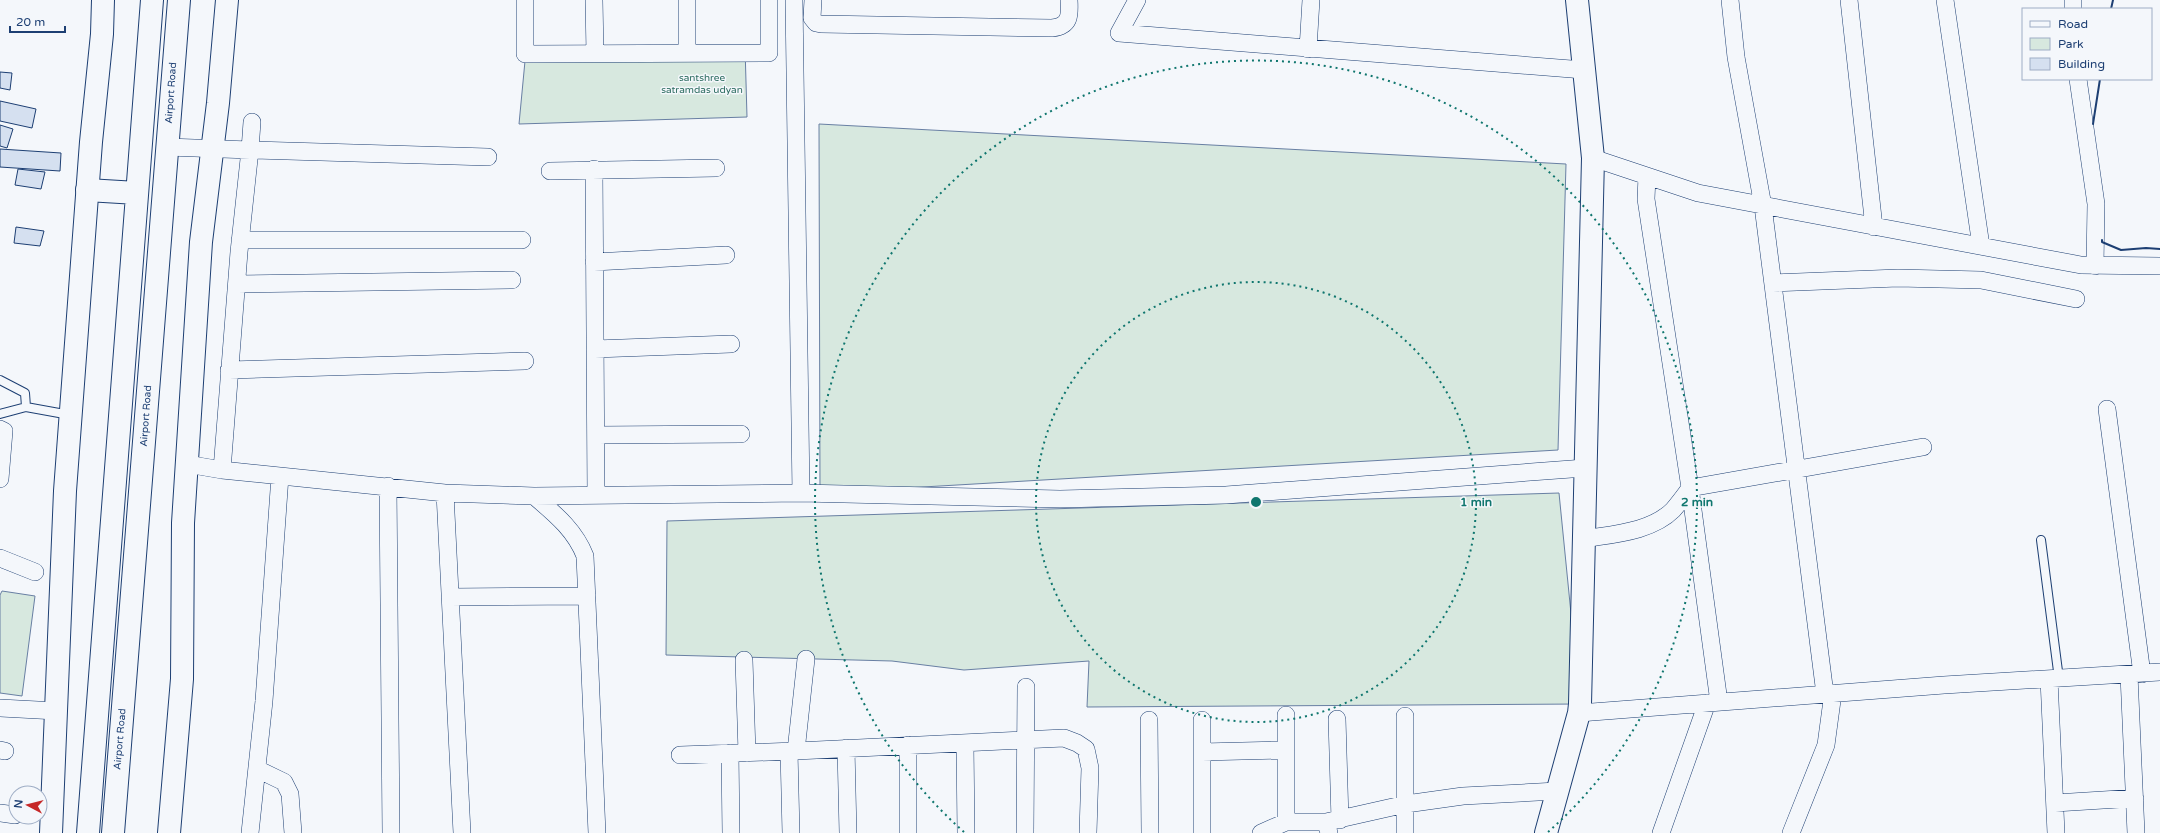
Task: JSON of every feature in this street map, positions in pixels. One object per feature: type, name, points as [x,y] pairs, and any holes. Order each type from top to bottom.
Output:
[{"type":"street","points":[[51,833],[65,491],[87,190],[102,34],[103,0]]},
{"type":"street","points":[[88,833],[152,0]]},
{"type":"street","name":"Airport Road","points":[[113,833],[179,0]]},
{"type":"street","points":[[169,833],[182,679],[183,523],[201,242],[227,0]]},
{"type":"street","points":[[525,0],[525,54],[769,53],[769,0]]},
{"type":"street","points":[[594,0],[595,54]]},
{"type":"street","points":[[687,0],[687,53]]},
{"type":"street","points":[[794,0],[800,493]]},
{"type":"street","points":[[813,0],[812,18],[816,23],[821,24],[1052,28],[1061,27],[1067,21],[1070,14],[1069,0]]},
{"type":"street","points":[[1137,0],[1119,33],[1584,70]]},
{"type":"street","points":[[1308,49],[1312,0]]},
{"type":"street","points":[[1546,833],[1579,713],[1593,158],[1577,0]]},
{"type":"street","points":[[1730,0],[1736,57],[1763,206],[1829,694],[1826,745],[1790,833]]},
{"type":"street","points":[[1849,0],[1874,226]]},
{"type":"street","points":[[1944,0],[1981,246]]},
{"type":"street","points":[[2078,80],[2096,204],[2095,266]]},
{"type":"street","points":[[222,470],[240,240],[252,122]]},
{"type":"street","points":[[167,147],[488,157]]},
{"type":"street","points":[[1593,158],[1698,193],[1763,206],[2095,266],[2160,266]]},
{"type":"street","points":[[550,171],[594,169],[716,168]]},
{"type":"street","points":[[594,169],[596,495]]},
{"type":"street","points":[[1647,176],[1646,199],[1690,488],[1713,702],[1661,833]]},
{"type":"street","points":[[87,190],[137,193]]},
{"type":"street","points":[[240,240],[522,240]]},
{"type":"street","points":[[594,262],[726,255]]},
{"type":"street","points":[[1773,284],[1898,278],[1981,280],[2076,299]]},
{"type":"street","points":[[237,284],[512,280]]},
{"type":"street","points":[[595,350],[731,344]]},
{"type":"street","points":[[229,370],[525,361]]},
{"type":"street","points":[[2107,409],[2136,674],[2136,833]]},
{"type":"street","points":[[0,429],[4,431],[0,479]]},
{"type":"street","points":[[596,435],[741,434]]},
{"type":"street","points":[[1584,539],[1644,528],[1661,519],[1673,510],[1690,488],[1923,447]]},
{"type":"street","points":[[187,464],[222,470],[445,493],[534,496],[800,493],[1060,499],[1226,495],[1585,468]]},
{"type":"street","points":[[250,833],[264,701],[280,476]]},
{"type":"street","points":[[388,486],[391,833]]},
{"type":"street","points":[[445,493],[462,833]]},
{"type":"street","points":[[534,496],[561,518],[580,543],[585,556],[597,833]]},
{"type":"street","points":[[0,558],[35,572]]},
{"type":"street","points":[[450,597],[587,596]]},
{"type":"street","points":[[791,833],[793,751],[806,659]]},
{"type":"street","points":[[744,660],[747,753]]},
{"type":"street","points":[[1579,713],[1713,702],[2160,672]]},
{"type":"street","points":[[2054,679],[2056,833]]},
{"type":"street","points":[[1025,833],[1026,688]]},
{"type":"street","points":[[0,708],[57,711]]},
{"type":"street","points":[[1286,715],[1286,822]]},
{"type":"street","points":[[1405,716],[1405,833]]},
{"type":"street","points":[[1332,825],[1337,719]]},
{"type":"street","points":[[1149,720],[1150,833]]},
{"type":"street","points":[[1202,720],[1202,833]]},
{"type":"street","points":[[680,755],[908,745],[1025,742],[1064,738],[1077,743],[1086,749],[1090,768],[1088,833]]},
{"type":"street","points":[[965,744],[966,833]]},
{"type":"street","points":[[908,745],[908,833]]},
{"type":"street","points":[[846,748],[848,833]]},
{"type":"street","points":[[1202,752],[1286,750]]},
{"type":"street","points":[[730,754],[731,833]]},
{"type":"street","points":[[257,769],[284,782],[290,794],[293,833]]},
{"type":"street","points":[[1261,833],[1286,822],[1332,825],[1406,804],[1463,796],[1557,791]]},
{"type":"street","points":[[2055,803],[2135,798]]},
{"type":"lane","points":[[0,380],[25,394],[26,408]]},
{"type":"lane","points":[[0,414],[26,408],[70,415]]},
{"type":"lane","points":[[2041,540],[2054,679]]},
{"type":"green space","name":"santshree satramdas udyan","points":[[745,47],[747,117],[519,124],[525,61]]},
{"type":"green space","points":[[819,124],[1566,164],[1558,450],[820,493]]},
{"type":"green space","points":[[1559,493],[1580,704],[1087,707],[1089,661],[964,670],[892,661],[666,655],[667,521]]},
{"type":"green space","points":[[2,591],[35,596],[22,696],[0,693],[0,595]]},
{"type":"building","points":[[0,72],[12,73],[10,90],[0,88]]},
{"type":"building","points":[[0,101],[36,109],[32,128],[0,121]]},
{"type":"building","points":[[0,125],[13,129],[7,148],[0,146]]},
{"type":"building","points":[[0,149],[61,153],[60,171],[0,167]]},
{"type":"building","points":[[18,169],[45,172],[41,189],[15,185]]},
{"type":"building","points":[[16,227],[44,231],[40,246],[14,243]]},
{"type":"wall","points":[[2111,8],[2113,0]]},
{"type":"wall","points":[[2093,124],[2100,80]]},
{"type":"wall","points":[[2102,240],[2102,242],[2121,250],[2146,248],[2160,249]]}]
